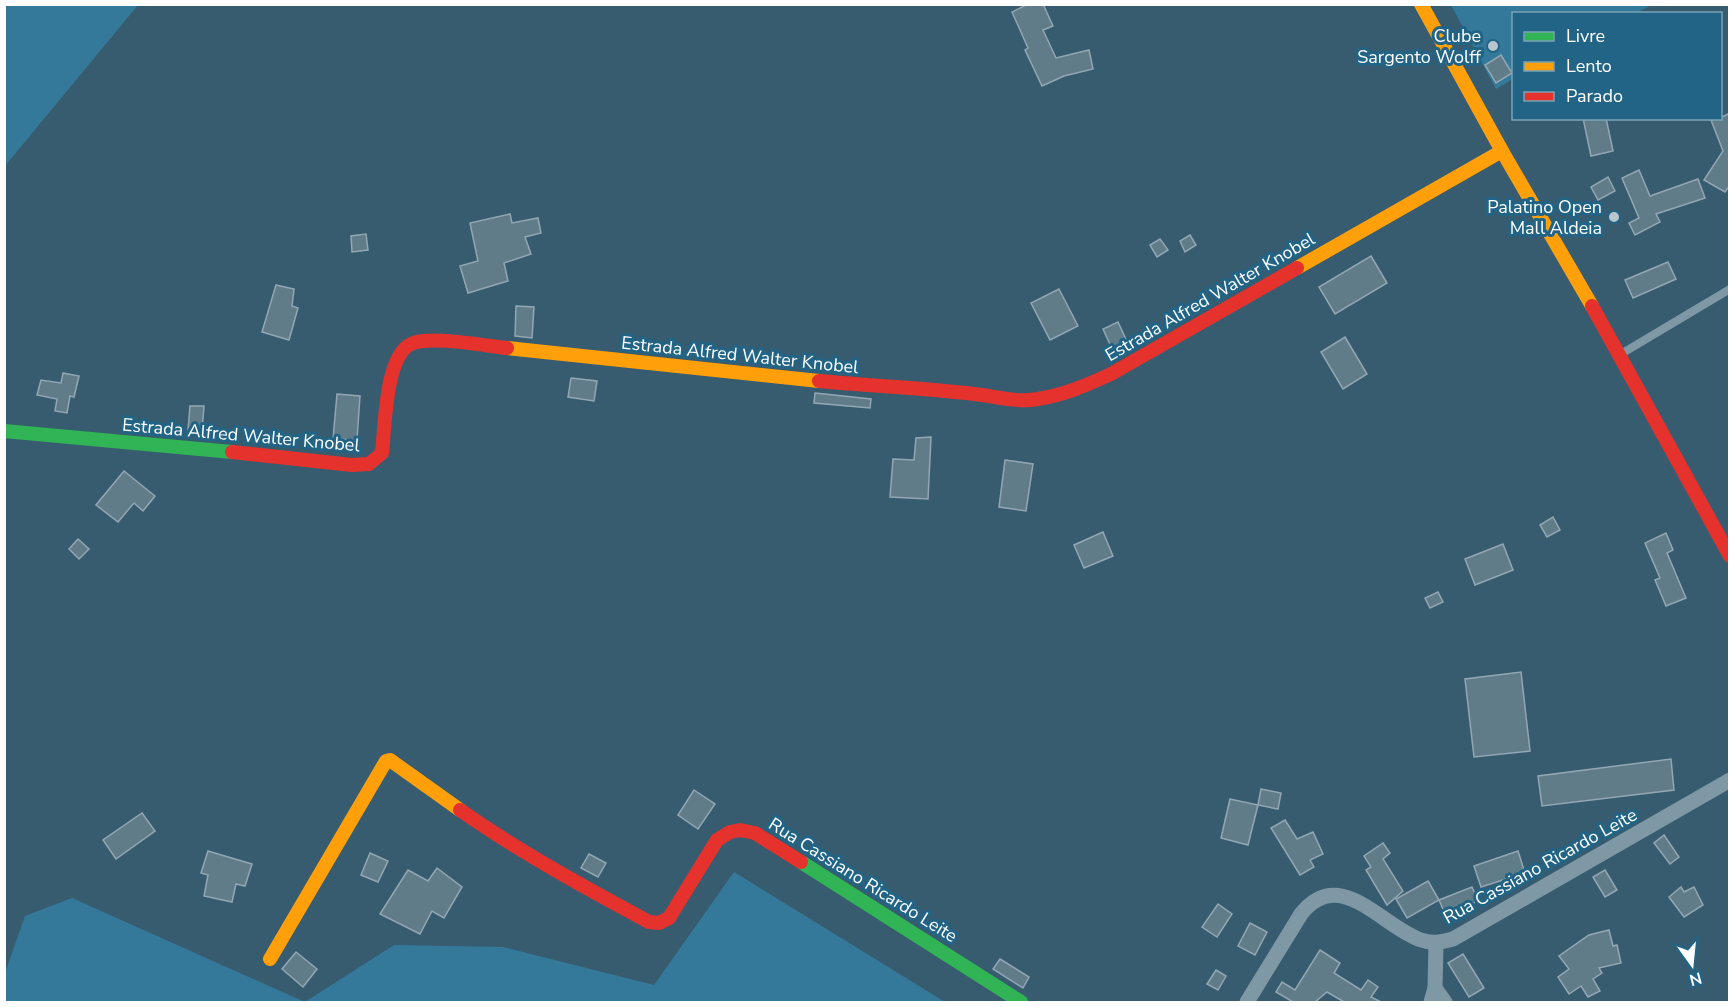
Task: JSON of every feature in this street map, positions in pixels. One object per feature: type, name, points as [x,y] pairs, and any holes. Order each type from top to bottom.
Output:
[{"type":"street","points":[[1420,4],[1502,152],[1620,355],[1730,556]]},
{"type":"street","name":"Estrada Alfred Walter Knobel","points":[[4,431],[352,465],[368,464],[377,461],[382,453],[391,376],[395,364],[410,344],[430,340],[849,384],[1035,400],[1084,387],[1111,374],[1502,152]]},
{"type":"street","name":"Rua Cassiano Ricardo Leite","points":[[270,959],[380,770],[386,761],[390,760],[495,834],[580,885],[649,922],[659,923],[669,918],[717,840],[724,833],[744,830],[755,833],[1020,1002]]},
{"type":"street","name":"Rua Cassiano Ricardo Leite","points":[[1247,1002],[1301,915],[1309,904],[1319,897],[1335,894],[1349,898],[1420,940],[1436,943],[1453,939],[1730,780]]},
{"type":"street","points":[[1436,943],[1433,995],[1445,1002]]},
{"type":"lane","points":[[1620,355],[1730,288]]},
{"type":"shaded area","points":[[4,5],[138,5],[5,166]]},
{"type":"shaded area","name":"Clube Sargento Wolff","points":[[1451,5],[1652,5],[1638,12],[1512,12],[1512,80],[1496,89]]},
{"type":"shaded area","points":[[734,872],[945,1002],[305,1002],[394,945],[503,947],[654,985]]},
{"type":"shaded area","points":[[72,898],[305,1002],[5,1002],[5,973],[25,916]]},
{"type":"building","points":[[1028,4],[1043,4],[1053,26],[1043,30],[1056,58],[1089,50],[1093,69],[1064,76],[1042,86],[1025,50],[1028,48],[1012,12]]},
{"type":"building","points":[[1501,55],[1512,73],[1496,83],[1485,65]]},
{"type":"building","points":[[1730,113],[1730,185],[1725,192],[1704,180],[1723,151],[1711,120],[1722,120],[1722,117]]},
{"type":"building","points":[[1583,120],[1606,120],[1613,151],[1591,156]]},
{"type":"building","points":[[1639,170],[1650,196],[1698,179],[1705,198],[1656,214],[1660,222],[1635,235],[1629,223],[1639,218],[1622,178]]},
{"type":"building","points":[[1608,177],[1615,191],[1598,200],[1591,187]]},
{"type":"building","points":[[510,214],[512,223],[538,218],[541,233],[525,237],[531,254],[504,263],[508,281],[468,293],[460,266],[478,261],[470,223]]},
{"type":"building","points":[[366,234],[368,250],[352,252],[351,236]]},
{"type":"building","points":[[1190,235],[1196,245],[1185,252],[1180,241]]},
{"type":"building","points":[[1160,239],[1168,250],[1157,257],[1150,245]]},
{"type":"building","points":[[1371,256],[1387,283],[1335,314],[1319,287]]},
{"type":"building","points":[[1668,262],[1676,279],[1633,298],[1625,280]]},
{"type":"building","points":[[276,285],[294,289],[292,306],[298,308],[289,340],[262,332]]},
{"type":"building","points":[[1059,289],[1078,326],[1050,340],[1031,303]]},
{"type":"building","points":[[516,306],[534,307],[532,338],[515,336]]},
{"type":"building","points":[[1118,322],[1129,346],[1114,353],[1103,329]]},
{"type":"building","points":[[1345,337],[1367,374],[1343,389],[1321,352]]},
{"type":"building","points":[[63,373],[79,376],[74,397],[70,396],[67,413],[55,411],[57,399],[37,395],[41,380],[61,383]]},
{"type":"building","points":[[571,378],[597,381],[594,401],[568,397]]},
{"type":"building","points":[[815,393],[871,399],[870,408],[814,403]]},
{"type":"building","points":[[337,394],[360,396],[357,440],[333,439]]},
{"type":"building","points":[[190,406],[204,406],[202,431],[188,430]]},
{"type":"building","points":[[931,437],[928,499],[890,497],[893,459],[914,460],[916,438]]},
{"type":"building","points":[[1005,460],[1033,464],[1026,511],[999,507]]},
{"type":"building","points":[[124,471],[155,496],[143,511],[134,503],[118,522],[96,505]]},
{"type":"building","points":[[1553,517],[1560,530],[1547,537],[1540,525]]},
{"type":"building","points":[[1103,532],[1113,556],[1084,568],[1074,545]]},
{"type":"building","points":[[1666,533],[1673,550],[1667,553],[1686,598],[1666,606],[1655,580],[1660,578],[1645,543]]},
{"type":"building","points":[[78,539],[89,549],[79,559],[69,549]]},
{"type":"building","points":[[1503,544],[1513,570],[1475,585],[1465,559]]},
{"type":"building","points":[[1438,592],[1443,602],[1430,608],[1425,598]]},
{"type":"building","points":[[1521,672],[1530,751],[1474,757],[1465,679]]},
{"type":"building","points":[[1671,759],[1674,790],[1542,806],[1538,776]]},
{"type":"building","points":[[1261,789],[1281,793],[1278,809],[1258,805]]},
{"type":"building","points":[[694,790],[715,804],[698,829],[678,815]]},
{"type":"building","points":[[1230,799],[1258,805],[1248,845],[1221,838]]},
{"type":"building","points":[[142,813],[155,831],[116,859],[103,840]]},
{"type":"building","points":[[1285,820],[1297,839],[1313,832],[1323,854],[1310,860],[1314,867],[1300,875],[1271,828]]},
{"type":"building","points":[[1664,835],[1679,857],[1670,864],[1654,843]]},
{"type":"building","points":[[1383,843],[1390,853],[1383,859],[1403,891],[1387,905],[1366,870],[1371,867],[1364,856]]},
{"type":"building","points":[[208,851],[252,864],[245,886],[236,884],[232,902],[204,896],[208,875],[201,873]]},
{"type":"building","points":[[1518,851],[1525,873],[1481,887],[1474,866]]},
{"type":"building","points":[[370,853],[388,861],[378,882],[361,875]]},
{"type":"building","points":[[589,854],[606,863],[598,877],[581,868]]},
{"type":"building","points":[[437,868],[462,887],[444,918],[432,911],[420,934],[380,914],[408,870],[428,881]]},
{"type":"building","points":[[1605,870],[1617,890],[1605,897],[1593,877]]},
{"type":"building","points":[[1428,881],[1439,900],[1407,918],[1396,899]]},
{"type":"building","points":[[1472,887],[1478,901],[1445,914],[1439,900]]},
{"type":"building","points":[[1681,887],[1684,892],[1694,887],[1703,905],[1684,917],[1669,897]]},
{"type":"building","points":[[1218,904],[1232,914],[1217,937],[1202,927]]},
{"type":"building","points":[[1250,923],[1267,932],[1255,955],[1238,946]]},
{"type":"building","points":[[1609,930],[1613,946],[1617,945],[1621,963],[1599,968],[1602,973],[1593,979],[1600,991],[1588,997],[1581,986],[1569,994],[1558,977],[1569,969],[1559,956],[1589,935]]},
{"type":"building","points":[[1320,950],[1340,963],[1334,973],[1361,990],[1368,980],[1378,987],[1371,997],[1381,1002],[1344,1002],[1327,992],[1315,1002],[1293,1002],[1276,992],[1282,982],[1295,990]]},
{"type":"building","points":[[296,952],[317,969],[303,987],[282,969]]},
{"type":"building","points":[[1463,954],[1484,988],[1469,997],[1448,963]]},
{"type":"building","points":[[1000,959],[1029,977],[1023,988],[993,969]]},
{"type":"building","points":[[1216,970],[1226,976],[1218,990],[1207,984]]},
{"type":"traffic: fast","points":[[4,431],[232,452]]},
{"type":"traffic: fast","points":[[801,862],[1021,1002]]},
{"type":"traffic: slow","points":[[1421,4],[1502,151],[1592,306]]},
{"type":"traffic: slow","points":[[1297,268],[1502,151]]},
{"type":"traffic: slow","points":[[507,348],[819,381]]},
{"type":"traffic: slow","points":[[270,959],[386,761],[390,760],[460,810]]},
{"type":"traffic: jam","points":[[819,381],[955,392],[1014,400],[1030,400],[1057,395],[1111,374],[1297,268]]},
{"type":"traffic: jam","points":[[1592,306],[1730,556]]},
{"type":"traffic: jam","points":[[232,452],[352,465],[369,464],[382,453],[391,377],[402,351],[411,344],[431,341],[507,348]]},
{"type":"traffic: jam","points":[[460,810],[529,855],[649,922],[659,923],[669,918],[717,840],[730,832],[740,830],[755,833],[801,862]]},
{"type":"place","name":"Clube Sargento Wolff","points":[[1493,46]]},
{"type":"place","name":"Palatino Open Mall Aldeia","points":[[1614,217]]}]
